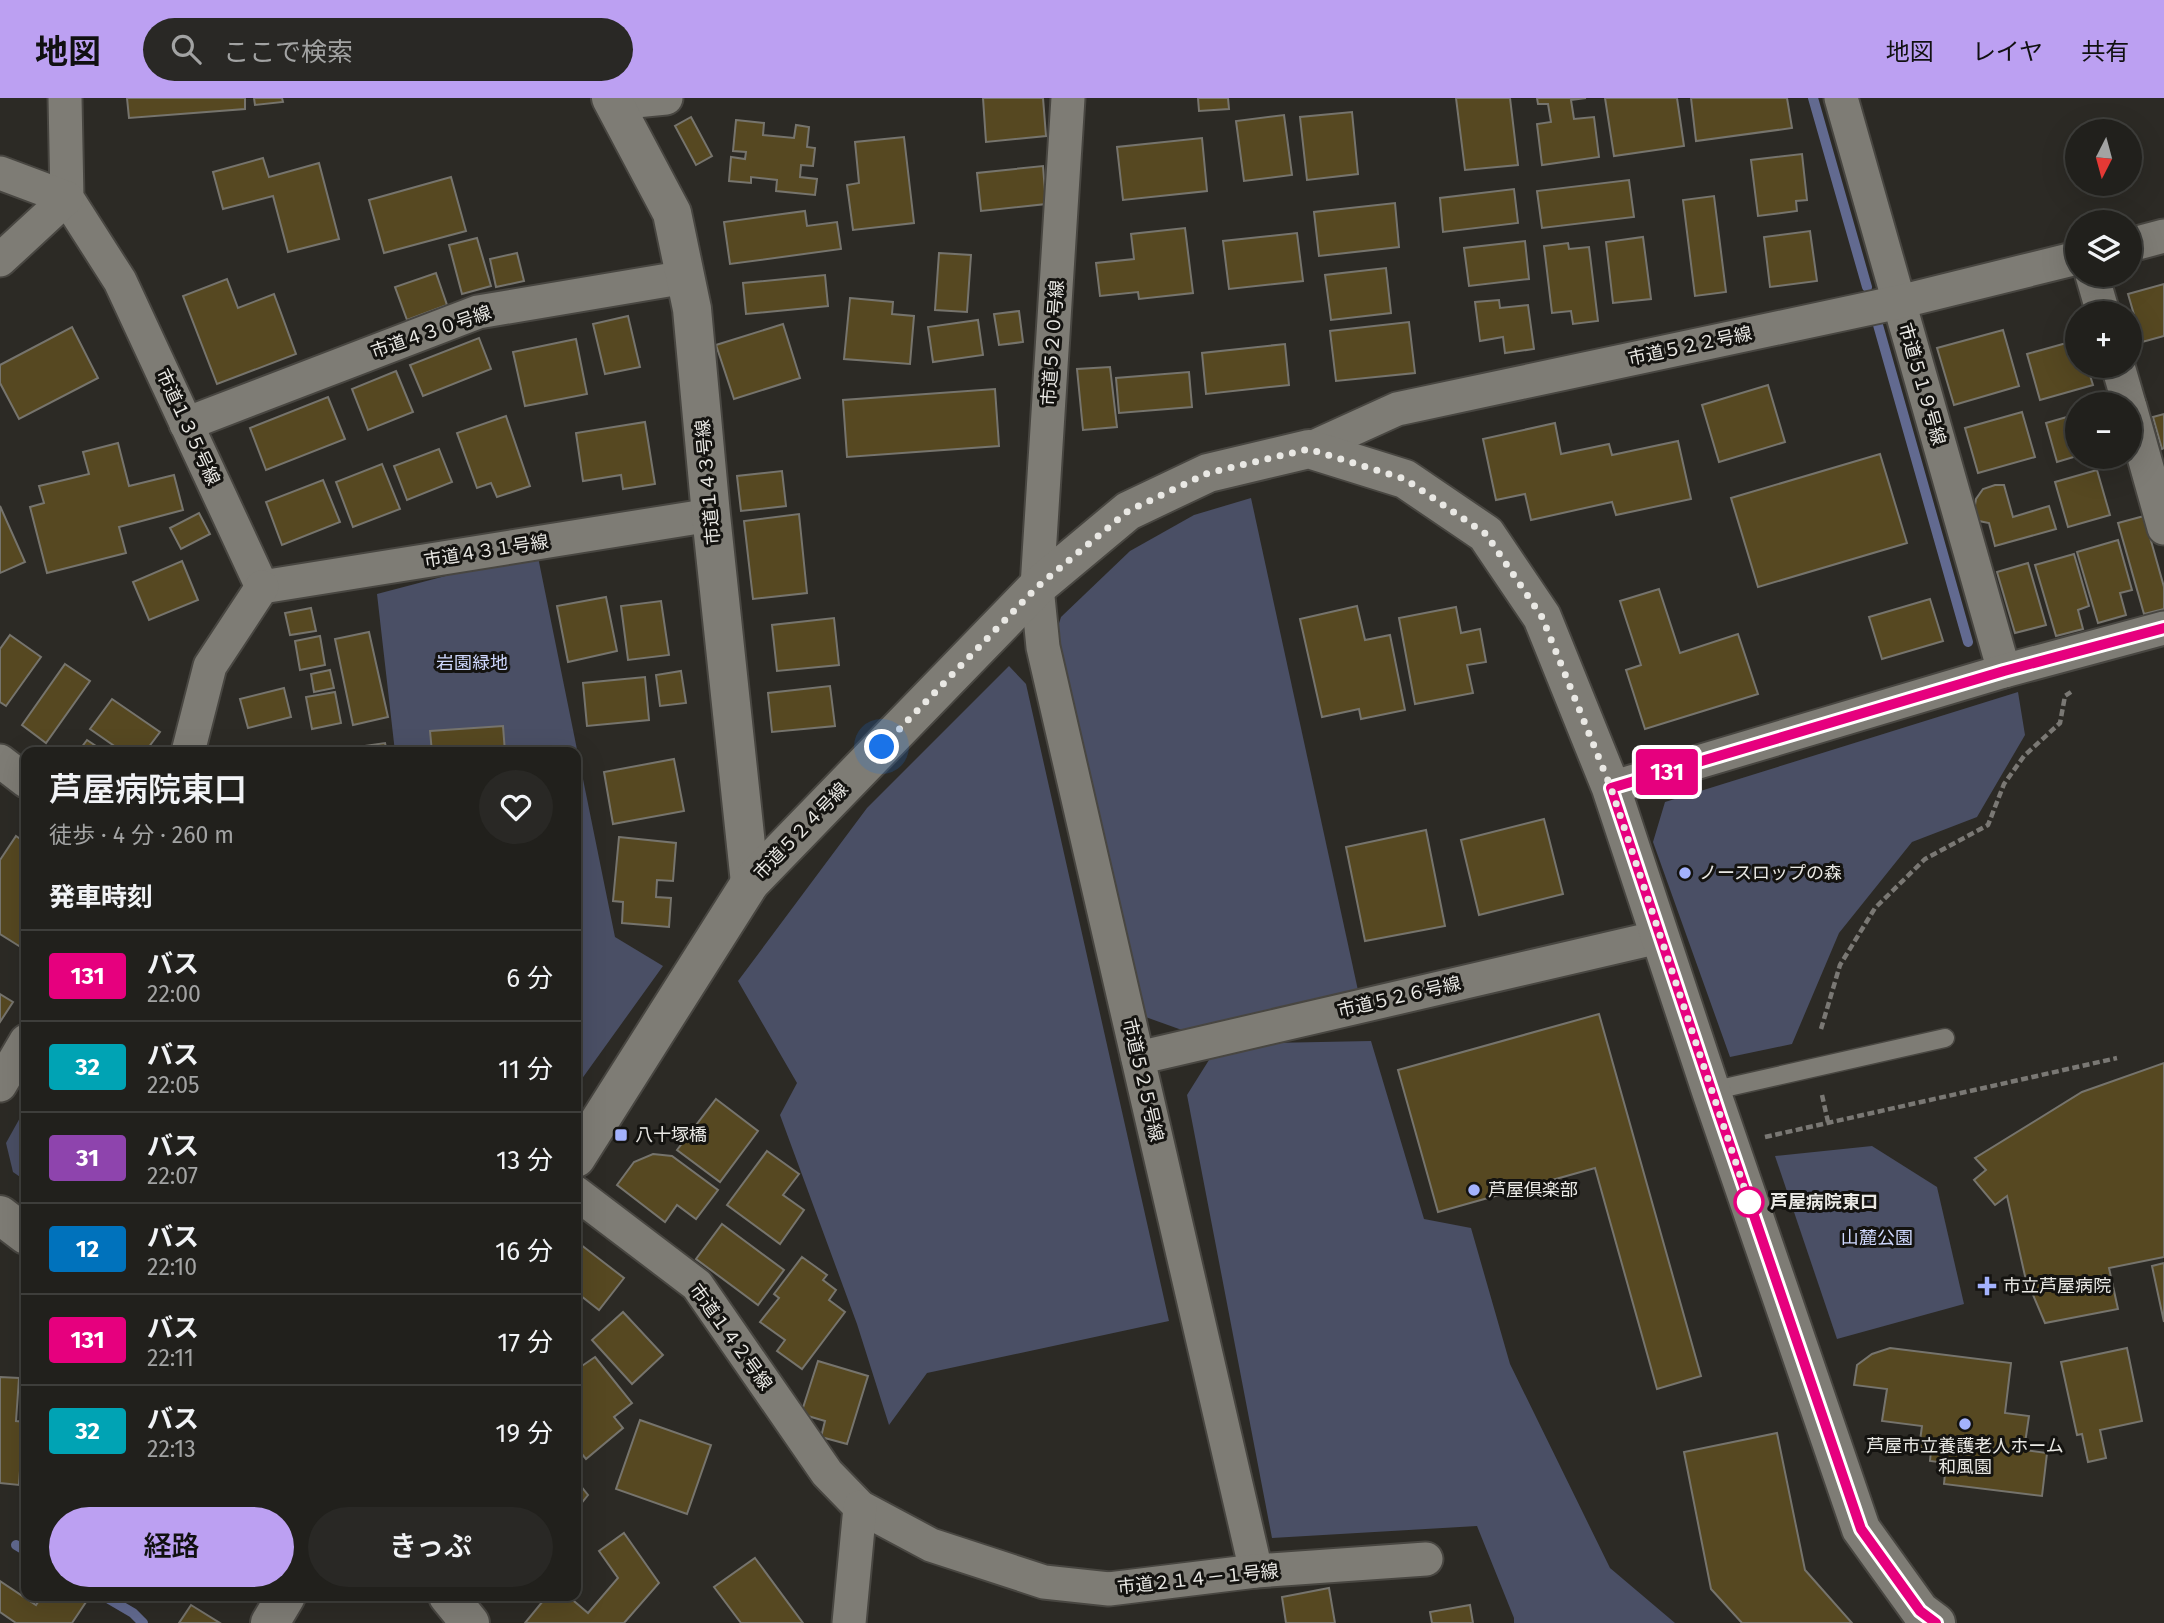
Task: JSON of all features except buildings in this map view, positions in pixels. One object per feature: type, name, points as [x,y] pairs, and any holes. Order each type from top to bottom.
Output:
[{"type":"street","points":[[0,260],[66,198],[65,98]]},
{"type":"street","points":[[613,101],[666,98]]},
{"type":"street","name":"市道５２０号線","points":[[1037,587],[1068,98]]},
{"type":"street","name":"市道５１９号線","points":[[1841,98],[2004,671]]},
{"type":"street","name":"市道１４３号線","points":[[613,101],[672,213],[692,309],[750,883]]},
{"type":"street","points":[[0,173],[66,198]]},
{"type":"street","name":"市道１３５号線","points":[[66,198],[120,281],[262,587]]},
{"type":"street","points":[[2142,242],[2164,236]]},
{"type":"street","name":"市道５２２号線","points":[[1309,449],[1396,409],[1899,302],[2065,261]]},
{"type":"street","name":"市道４３０号線","points":[[186,424],[478,312],[686,277]]},
{"type":"street","points":[[1309,449],[1405,479],[1486,534],[1542,617],[1611,788],[1659,937],[1861,1529],[1920,1611],[1936,1623]]},
{"type":"street","name":"市道５２４号線","points":[[581,1150],[750,883],[1037,587],[1128,511],[1208,473],[1309,449]]},
{"type":"street","points":[[2142,451],[2164,528]]},
{"type":"street","name":"市道４３１号線","points":[[262,587],[711,515]]},
{"type":"street","points":[[189,747],[210,666],[262,587]]},
{"type":"street","name":"市道５２５号線","points":[[1037,587],[1043,647],[1256,1571]]},
{"type":"street","points":[[1611,788],[2004,671],[2164,628]]},
{"type":"street","points":[[0,761],[21,777]]},
{"type":"street","name":"市道５２６号線","points":[[1138,1058],[1659,937]]},
{"type":"street","points":[[0,1085],[21,1049]]},
{"type":"street","name":"市道１４２号線","points":[[581,1197],[697,1284],[827,1473],[860,1507]]},
{"type":"street","points":[[0,1215],[21,1231]]},
{"type":"street","points":[[849,1623],[860,1507]]},
{"type":"street","name":"市道２１４－１号線","points":[[860,1507],[931,1545],[1044,1582],[1109,1589],[1256,1571],[1426,1559]]},
{"type":"street","points":[[270,1623],[283,1601]]},
{"type":"lane","points":[[1711,1090],[1945,1038]]},
{"type":"path","points":[[1821,1029],[1840,965],[1875,908],[1925,859],[1988,825],[2004,784],[2024,756],[2060,723],[2065,696],[2082,682],[2077,651]]},
{"type":"path","points":[[1760,1126],[1765,1137],[2117,1058]]},
{"type":"path","points":[[1822,1095],[1828,1122]]},
{"type":"green space","points":[[1251,498],[1359,995],[1193,1034],[1140,1015],[1057,630],[1061,617],[1130,551],[1194,515]]},
{"type":"green space","name":"岩園緑地","points":[[537,552],[577,747],[394,747],[377,594]]},
{"type":"green space","points":[[1009,666],[1026,684],[1169,1321],[927,1373],[889,1425],[857,1324],[780,1115],[797,1083],[738,981],[867,808]]},
{"type":"green space","points":[[2018,692],[2025,735],[1977,817],[1912,842],[1839,933],[1792,1044],[1730,1057],[1653,842],[1665,802]]},
{"type":"green space","name":"岩園緑地","points":[[581,769],[615,937],[663,966],[581,1080]]},
{"type":"green space","points":[[1371,1041],[1424,1219],[1471,1228],[1510,1364],[1610,1568],[1675,1623],[1514,1623],[1477,1526],[1272,1538],[1187,1095],[1219,1044]]},
{"type":"green space","points":[[21,1116],[21,1178],[13,1172],[6,1143]]},
{"type":"green space","name":"山麓公園","points":[[1872,1146],[1937,1187],[1964,1304],[1837,1339],[1775,1156]]},
{"type":"waterway","points":[[1813,98],[1867,287]]},
{"type":"waterway","points":[[1878,325],[1968,642]]},
{"type":"waterway","points":[[16,1545],[21,1548]]},
{"type":"waterway","points":[[113,1601],[133,1613],[143,1623]]},
{"type":"bus line","name":"131","points":[[1936,1623],[1920,1611],[1861,1529],[1611,788],[2004,671],[2164,628]]},
{"type":"place","name":"ノースロップの森","points":[[1685,873]]},
{"type":"place","name":"八十塚橋","points":[[621,1135]]},
{"type":"place","name":"芦屋倶楽部","points":[[1474,1190]]},
{"type":"place","name":"芦屋病院東口","points":[[1749,1202]]},
{"type":"place","name":"市立芦屋病院","points":[[1987,1286]]},
{"type":"place","name":"芦屋市立養護老人ホーム 和風園","points":[[1965,1424]]},
{"type":"route","points":[[882,747],[1037,587],[1128,511],[1208,473],[1309,449],[1405,479],[1486,534],[1542,617],[1611,788],[1749,1202]]}]
